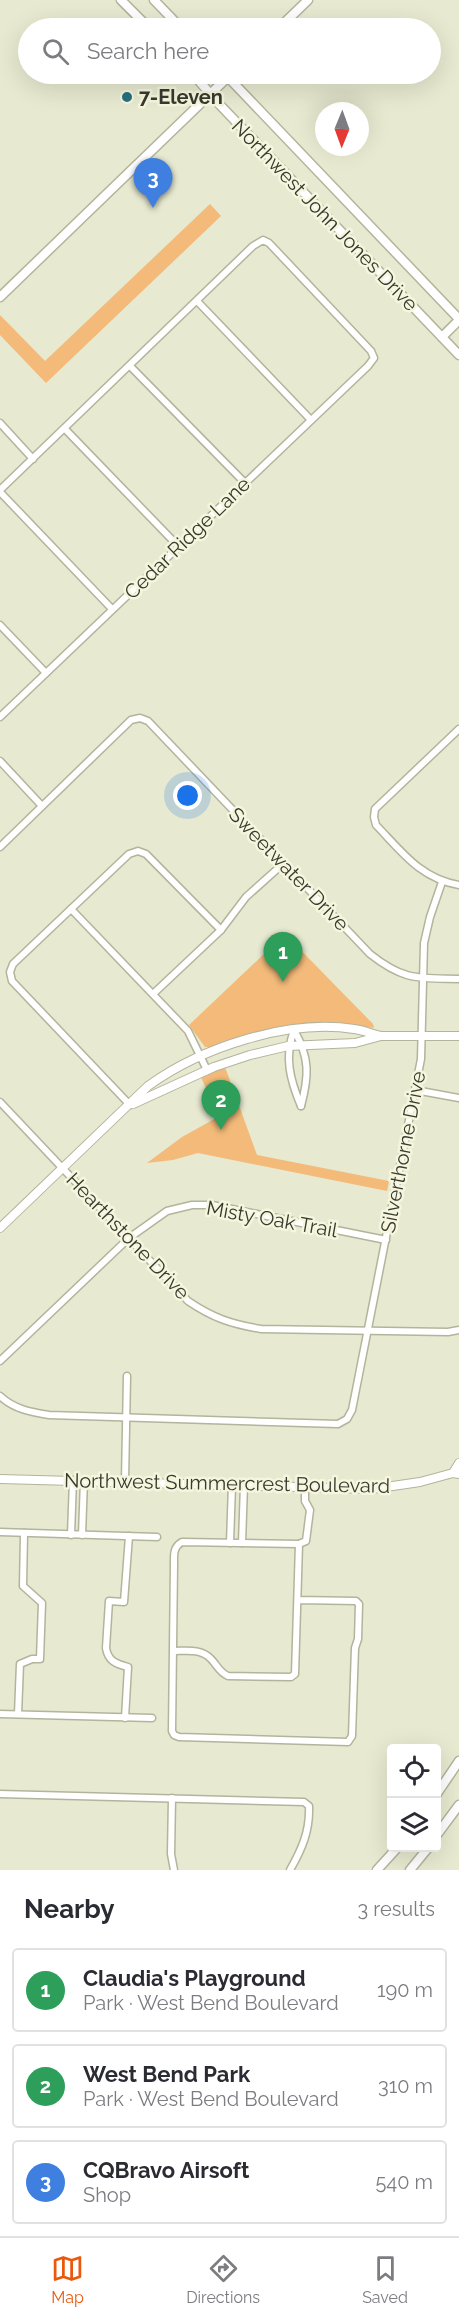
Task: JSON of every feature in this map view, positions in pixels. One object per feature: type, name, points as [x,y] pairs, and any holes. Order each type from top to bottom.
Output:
[{"type":"main road","points":[[121,0],[139,18]]},
{"type":"main road","points":[[154,0],[171,18]]},
{"type":"main road","points":[[289,18],[308,0]]},
{"type":"main road","name":"Northwest John Jones Drive","points":[[202,84],[459,355]]},
{"type":"main road","points":[[0,297],[220,84]]},
{"type":"main road","name":"Northwest John Jones Drive","points":[[236,84],[459,320]]},
{"type":"main road","points":[[442,337],[459,320]]},
{"type":"main road","points":[[441,1788],[459,1761]]},
{"type":"main road","points":[[441,1829],[459,1805]]},
{"type":"main road","points":[[377,1870],[393,1852]]},
{"type":"main road","points":[[410,1870],[425,1852]]},
{"type":"street","name":"Cedar Ridge Lane","points":[[0,717],[374,358],[356,334],[269,243],[263,240],[253,246],[197,301]]},
{"type":"street","points":[[112,609],[0,491],[197,301],[311,420]]},
{"type":"street","points":[[130,366],[245,483]]},
{"type":"street","points":[[0,423],[33,459]]},
{"type":"street","points":[[65,429],[179,547]]},
{"type":"street","points":[[0,625],[46,673]]},
{"type":"street","name":"Sweetwater Drive","points":[[42,806],[131,720],[140,718],[148,722],[370,954],[401,975],[459,979]]},
{"type":"street","points":[[459,729],[375,809],[374,817],[376,825],[417,867],[441,882],[459,885]]},
{"type":"street","points":[[0,761],[42,806],[0,847]]},
{"type":"street","points":[[130,1105],[12,981],[10,972],[13,964],[129,854],[138,851],[146,854],[221,930]]},
{"type":"street","points":[[153,994],[221,930],[246,897],[284,863]]},
{"type":"street","name":"Silverthorne Drive","points":[[126,1418],[338,1424],[347,1419],[352,1410],[421,1059],[424,943],[441,882]]},
{"type":"street","points":[[71,909],[188,1031],[207,1070]]},
{"type":"street","points":[[0,1228],[158,1079],[202,1056],[245,1040],[294,1030],[355,1029],[381,1036],[459,1036]]},
{"type":"street","points":[[294,1030],[303,1045],[308,1082],[301,1106],[291,1083],[288,1046],[294,1030]]},
{"type":"street","points":[[130,1105],[207,1070],[250,1055],[288,1046],[355,1043],[381,1036]]},
{"type":"street","points":[[415,1090],[459,1098]]},
{"type":"street","name":"Hearthstone Drive","points":[[0,1102],[188,1301],[210,1316],[233,1324],[261,1329],[448,1332],[459,1330]]},
{"type":"street","name":"Misty Oak Trail","points":[[0,1361],[129,1238],[166,1211],[192,1205],[212,1205],[386,1240]]},
{"type":"street","points":[[125,1481],[127,1376]]},
{"type":"street","points":[[0,1396],[7,1403],[26,1411],[49,1415],[126,1418]]},
{"type":"street","name":"Northwest Summercrest Boulevard","points":[[0,1479],[372,1489],[456,1474],[459,1463]]},
{"type":"street","points":[[71,1535],[73,1480]]},
{"type":"street","points":[[82,1535],[84,1480]]},
{"type":"street","points":[[231,1543],[232,1485]]},
{"type":"street","points":[[242,1543],[244,1485]]},
{"type":"street","points":[[299,1600],[356,1601],[359,1604],[352,1736],[348,1742],[174,1735],[172,1731],[174,1551],[177,1544],[182,1542],[300,1544],[306,1541],[309,1523],[305,1487]]},
{"type":"street","points":[[0,1532],[157,1537]]},
{"type":"street","points":[[18,1714],[20,1664],[32,1659],[40,1659],[42,1603],[23,1586],[24,1533]]},
{"type":"street","points":[[125,1718],[128,1667],[111,1660],[106,1648],[109,1601],[124,1602],[129,1536]]},
{"type":"street","points":[[173,1651],[200,1651],[212,1659],[221,1672],[228,1676],[291,1677],[295,1674],[297,1669],[300,1544]]},
{"type":"street","points":[[0,1714],[152,1718]]},
{"type":"street","points":[[0,1794],[304,1802],[309,1806],[309,1820],[303,1847],[290,1870]]},
{"type":"street","points":[[172,1798],[171,1854],[174,1870]]},
{"type":"shaded area","points":[[210,204],[221,216],[46,383],[0,335],[0,315],[45,361]]},
{"type":"shaded area","points":[[282,931],[373,1024],[374,1028],[349,1025],[236,1039],[205,1047],[189,1025],[266,952]]},
{"type":"shaded area","points":[[225,1067],[257,1155],[389,1181],[387,1191],[198,1153],[173,1160],[147,1163],[182,1137],[218,1117],[201,1077]]},
{"type":"place","name":"7-Eleven","points":[[127,97]]},
{"type":"place","name":"CQBravo Airsoft","points":[[153,208]]},
{"type":"place","name":"Claudia's Playground","points":[[283,982]]},
{"type":"place","name":"West Bend Park","points":[[221,1130]]}]
